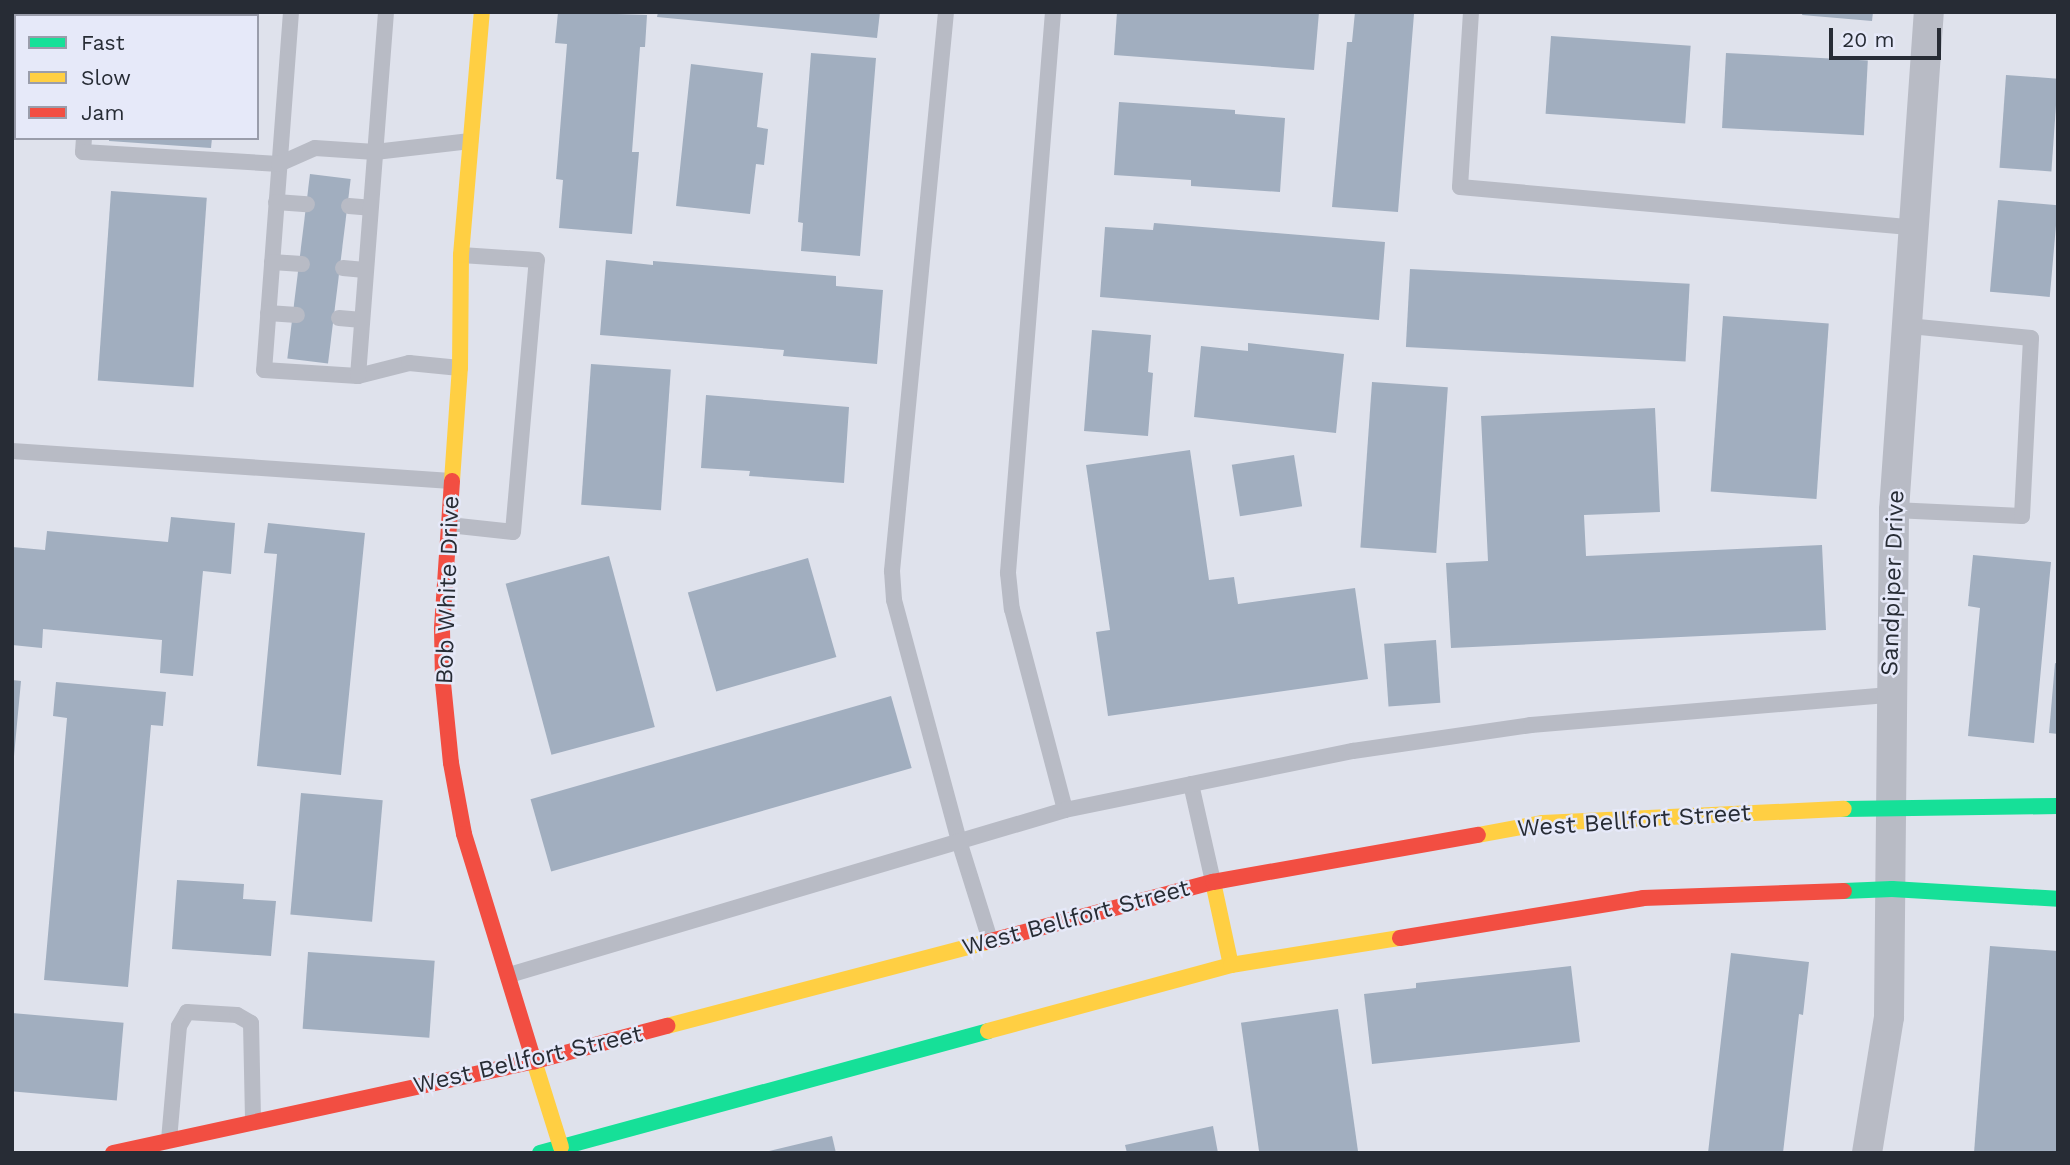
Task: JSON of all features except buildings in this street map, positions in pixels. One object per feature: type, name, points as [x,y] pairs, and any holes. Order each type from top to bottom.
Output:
[{"type":"main road","name":"Bob White Drive","points":[[482,12],[461,255],[460,368],[442,629],[443,683],[451,763],[464,834],[535,1061],[554,1151]]},
{"type":"main road","name":"West Bellfort Street","points":[[113,1153],[535,1061],[1213,882],[1543,823],[1893,807],[2058,806]]},
{"type":"main road","points":[[1213,882],[1231,965]]},
{"type":"main road","points":[[554,1151],[1231,965],[1643,898],[1892,889],[2058,899]]},
{"type":"street","name":"Sandpiper Drive","points":[[1867,1153],[1889,1017],[1893,807],[1890,695],[1894,510],[1929,12]]},
{"type":"lane","points":[[291,12],[264,370],[358,376],[409,363],[460,368]]},
{"type":"lane","points":[[358,376],[386,12]]},
{"type":"lane","points":[[946,12],[892,571],[894,600],[959,841],[990,940]]},
{"type":"lane","points":[[1053,12],[1008,573],[1012,609],[1065,810]]},
{"type":"lane","points":[[1471,12],[1460,187],[1912,227]]},
{"type":"lane","points":[[84,140],[83,152],[279,164],[316,148],[375,152],[470,141]]},
{"type":"lane","points":[[276,202],[307,204]]},
{"type":"lane","points":[[349,206],[370,208]]},
{"type":"lane","points":[[449,525],[513,531],[537,260],[461,255]]},
{"type":"lane","points":[[272,262],[302,264]]},
{"type":"lane","points":[[343,268],[365,270]]},
{"type":"lane","points":[[268,313],[297,315]]},
{"type":"lane","points":[[339,318],[362,320]]},
{"type":"lane","points":[[1894,510],[2022,516],[2031,338],[1908,326]]},
{"type":"lane","points":[[12,451],[451,481]]},
{"type":"lane","points":[[509,975],[1065,810],[1353,751],[1531,725],[1890,695]]},
{"type":"lane","points":[[1191,784],[1213,882]]},
{"type":"lane","points":[[169,1140],[179,1026],[187,1012],[237,1015],[251,1023],[253,1122]]},
{"type":"traffic: fast","points":[[1844,809],[2058,806]]},
{"type":"traffic: fast","points":[[1844,891],[1892,889],[2058,899]]},
{"type":"traffic: fast","points":[[540,1153],[988,1031]]},
{"type":"traffic: slow","points":[[452,481],[460,368],[461,255],[482,12]]},
{"type":"traffic: slow","points":[[1478,835],[1543,823],[1844,809]]},
{"type":"traffic: slow","points":[[1213,882],[1231,965]]},
{"type":"traffic: slow","points":[[988,1031],[1231,965],[1400,938]]},
{"type":"traffic: slow","points":[[667,1026],[987,942]]},
{"type":"traffic: slow","points":[[534,1061],[561,1147]]},
{"type":"traffic: jam","points":[[452,481],[442,629],[443,683],[451,763],[464,834],[534,1061]]},
{"type":"traffic: jam","points":[[987,942],[1213,882],[1478,835]]},
{"type":"traffic: jam","points":[[1400,938],[1643,898],[1844,891]]},
{"type":"traffic: jam","points":[[113,1153],[535,1061],[667,1026]]}]
